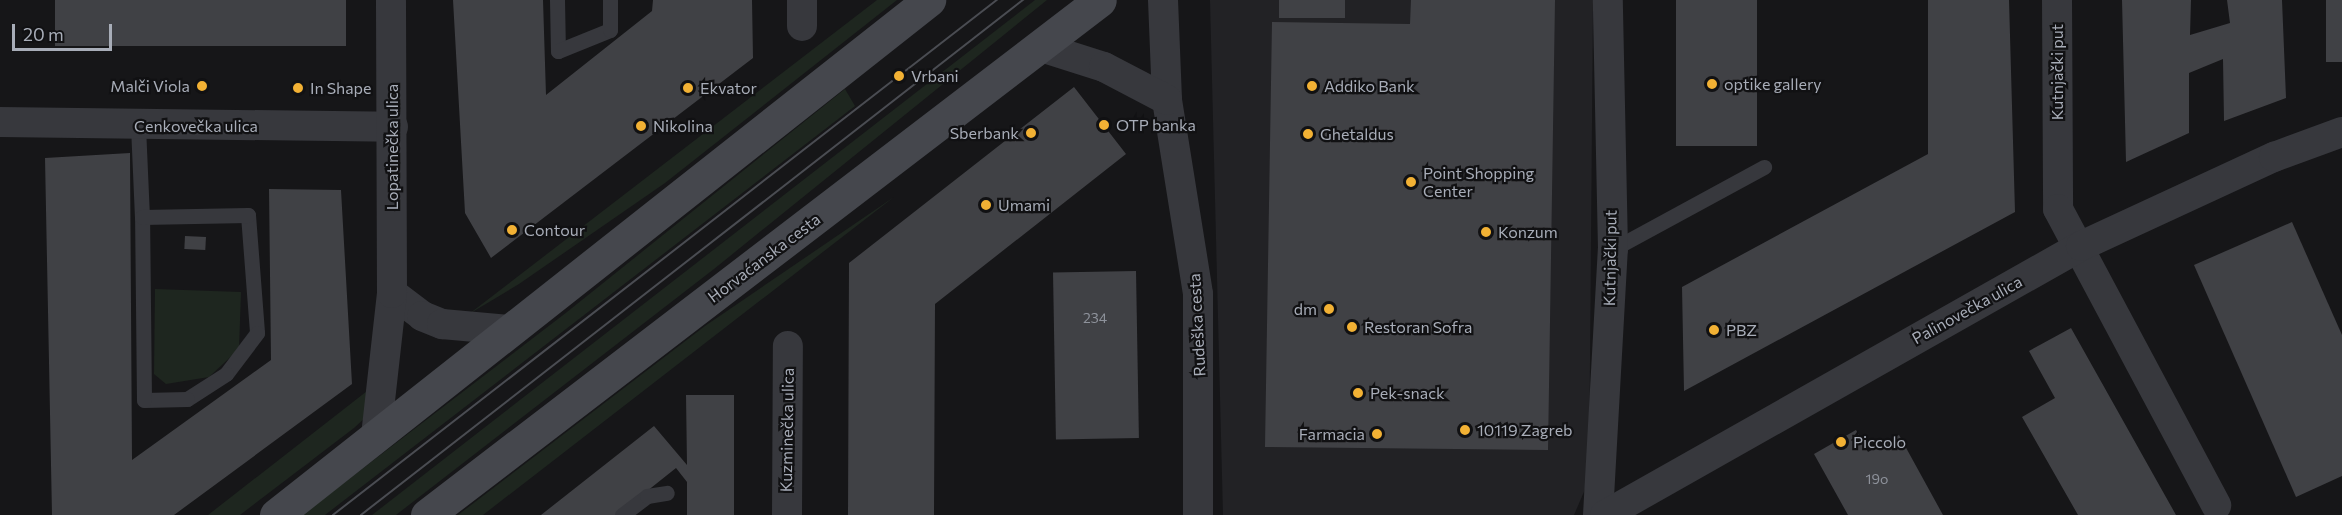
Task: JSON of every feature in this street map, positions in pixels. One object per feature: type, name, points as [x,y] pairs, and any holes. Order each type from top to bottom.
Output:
[{"type":"street","name":"Lopatinečka ulica","points":[[376,436],[392,293],[391,0]]},
{"type":"street","points":[[276,515],[929,0]]},
{"type":"street","name":"Horvaćanska cesta","points":[[427,515],[1100,0]]},
{"type":"street","name":"Rudeška cesta","points":[[1163,0],[1167,100],[1198,294],[1198,515]]},
{"type":"street","name":"Kutnjački put","points":[[1598,515],[1613,249],[1608,0]]},
{"type":"street","name":"Kutnjački put","points":[[2057,0],[2058,209],[2081,246],[2216,504]]},
{"type":"street","points":[[1041,47],[1104,67],[1167,100]]},
{"type":"street","name":"Cenkovečka ulica","points":[[0,122],[138,126],[393,127]]},
{"type":"street","name":"Palinovečka ulica","points":[[1605,515],[2081,246],[2274,157],[2342,132]]},
{"type":"street","points":[[392,293],[422,316],[442,324],[509,330]]},
{"type":"street","name":"Kuzminečka ulica","points":[[787,515],[788,346]]},
{"type":"lane","points":[[556,0],[558,51],[610,30],[610,0]]},
{"type":"lane","points":[[138,126],[142,217],[144,400],[187,399],[226,374],[257,333],[248,215],[142,217]]},
{"type":"lane","points":[[1613,249],[1764,167]]},
{"type":"lane","points":[[622,515],[647,496],[667,493]]},
{"type":"shaded area","points":[[877,0],[897,0],[665,183],[519,284],[469,314]]},
{"type":"shaded area","points":[[1035,0],[1047,0],[714,269],[396,515],[372,515]]},
{"type":"shaded area","name":"Point Shopping Center","points":[[1210,0],[1593,0],[1589,480],[1574,515],[1223,515]]},
{"type":"shaded area","points":[[845,89],[855,106],[325,515],[302,515],[567,312]]},
{"type":"shaded area","points":[[894,197],[483,515],[458,515],[705,326]]},
{"type":"shaded area","points":[[155,289],[241,292],[239,349],[209,377],[166,384],[154,374]]},
{"type":"shaded area","points":[[376,384],[367,416],[354,428],[240,515],[208,515]]},
{"type":"building","points":[[55,0],[346,0],[346,46],[55,46]]},
{"type":"building","points":[[453,0],[543,0],[546,95],[652,11],[653,0],[752,0],[753,58],[491,258],[465,213]]},
{"type":"building","points":[[1279,0],[1345,0],[1345,18],[1279,18]]},
{"type":"building","name":"Point Shopping Center","points":[[1411,0],[1555,0],[1548,450],[1265,447],[1272,22],[1410,24]]},
{"type":"building","points":[[1676,0],[1757,0],[1757,146],[1676,146]]},
{"type":"building","points":[[1928,0],[2009,0],[2015,212],[1684,391],[1682,287],[1928,154]]},
{"type":"building","points":[[2122,0],[2191,0],[2190,35],[2230,23],[2227,0],[2282,0],[2286,98],[2224,121],[2223,59],[2189,73],[2189,133],[2126,162]]},
{"type":"building","points":[[2326,0],[2342,0],[2342,62],[2326,62]]},
{"type":"building","points":[[1074,87],[1126,154],[935,304],[934,515],[848,515],[849,263]]},
{"type":"building","points":[[130,153],[132,460],[271,360],[269,189],[341,190],[352,384],[174,515],[52,515],[45,158]]},
{"type":"building","points":[[2292,222],[2342,335],[2342,476],[2296,497],[2194,265]]},
{"type":"building","points":[[185,236],[206,237],[205,250],[184,249]]},
{"type":"building","points":[[1136,271],[1139,438],[1056,439],[1053,272]]},
{"type":"building","points":[[2071,328],[2176,515],[2078,515],[2022,417],[2055,398],[2029,351]]},
{"type":"building","points":[[686,395],[734,395],[734,515],[687,515],[687,482],[676,468],[617,515],[541,515],[654,426],[687,465]]},
{"type":"building","points":[[1856,430],[1868,452],[1899,435],[1943,515],[1848,515],[1814,454]]},
{"type":"tram line","points":[[333,515],[997,0]]},
{"type":"tram line","points":[[361,515],[1023,0]]},
{"type":"place","name":"Vrbani","points":[[899,76]]},
{"type":"place","name":"optike gallery","points":[[1712,84]]},
{"type":"place","name":"Malči Viola","points":[[202,86]]},
{"type":"place","name":"Addiko Bank","points":[[1312,86]]},
{"type":"place","name":"In Shape","points":[[298,88]]},
{"type":"place","name":"Ekvator","points":[[688,88]]},
{"type":"place","name":"OTP banka","points":[[1104,125]]},
{"type":"place","name":"Nikolina","points":[[641,126]]},
{"type":"place","name":"Sberbank","points":[[1031,133]]},
{"type":"place","name":"Ghetaldus","points":[[1308,134]]},
{"type":"place","name":"Point Shopping Center","points":[[1411,182]]},
{"type":"place","name":"Umami","points":[[986,205]]},
{"type":"place","name":"Contour","points":[[512,230]]},
{"type":"place","name":"Konzum","points":[[1486,232]]},
{"type":"place","name":"dm","points":[[1329,309]]},
{"type":"place","name":"Restoran Sofra","points":[[1352,327]]},
{"type":"place","name":"PBZ","points":[[1714,330]]},
{"type":"place","name":"Pek-snack","points":[[1358,393]]},
{"type":"place","name":"10119 Zagreb","points":[[1465,430]]},
{"type":"place","name":"Farmacia","points":[[1377,434]]},
{"type":"place","name":"Piccolo","points":[[1841,442]]}]
